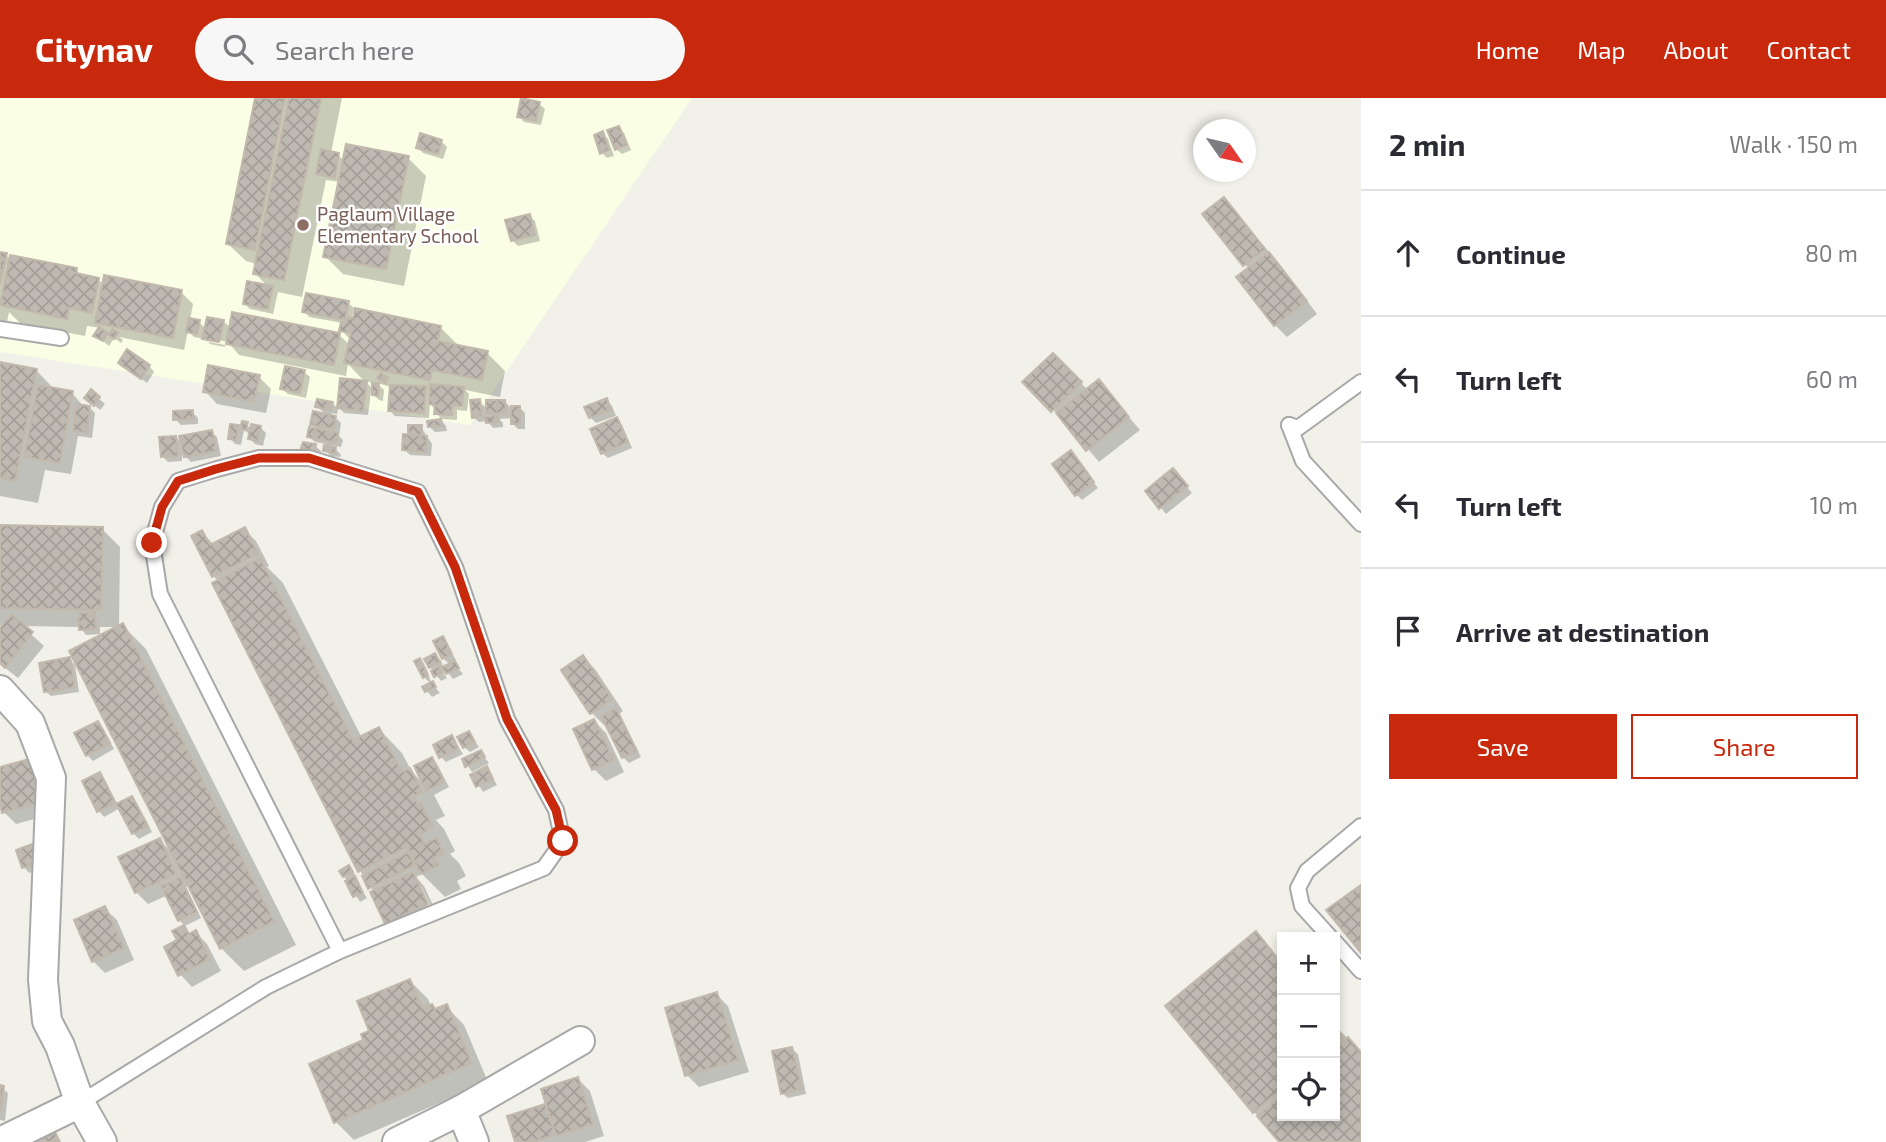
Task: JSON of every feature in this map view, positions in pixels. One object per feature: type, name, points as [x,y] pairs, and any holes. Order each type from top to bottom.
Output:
[{"type":"street","points":[[0,690],[30,723],[51,778],[43,980],[47,1021],[60,1046],[80,1103],[102,1142]]},
{"type":"street","points":[[397,1142],[461,1110],[580,1041]]},
{"type":"street","points":[[0,1142],[80,1103]]},
{"type":"street","points":[[461,1110],[474,1142]]},
{"type":"lane","points":[[0,330],[61,338]]},
{"type":"lane","points":[[1361,382],[1298,428],[1289,425],[1303,461],[1361,524]]},
{"type":"lane","points":[[80,1103],[266,987],[340,951],[544,868],[563,841],[556,810],[507,719],[455,567],[418,492],[309,458],[259,458],[178,481],[162,507],[152,543],[160,594],[340,951]]},
{"type":"lane","points":[[1325,932],[1302,906],[1298,888],[1307,871],[1361,826]]},
{"type":"lane","points":[[1340,948],[1361,971]]},
{"type":"shaded area","name":"Paglaum Village Elementary School","points":[[0,98],[692,98],[470,425],[0,352]]},
{"type":"building","points":[[255,98],[285,98],[255,250],[226,244]]},
{"type":"building","points":[[289,98],[321,98],[284,280],[253,274]]},
{"type":"building","points":[[521,98],[540,102],[536,121],[517,117]]},
{"type":"building","points":[[619,126],[627,145],[615,150],[607,130]]},
{"type":"building","points":[[603,131],[609,150],[600,154],[594,135]]},
{"type":"building","points":[[420,133],[442,140],[438,154],[416,148]]},
{"type":"building","points":[[346,144],[409,156],[386,269],[323,257]]},
{"type":"building","points":[[321,149],[339,153],[335,178],[316,174]]},
{"type":"building","points":[[1224,197],[1265,249],[1243,266],[1202,214]]},
{"type":"building","points":[[530,214],[535,235],[511,241],[505,220]]},
{"type":"building","points":[[0,252],[7,253],[0,285]]},
{"type":"building","points":[[1269,252],[1307,301],[1274,326],[1236,277]]},
{"type":"building","points":[[10,255],[77,268],[76,273],[99,278],[92,313],[69,308],[67,319],[0,305]]},
{"type":"building","points":[[104,275],[182,290],[173,338],[95,323]]},
{"type":"building","points":[[247,281],[273,286],[268,309],[243,304]]},
{"type":"building","points":[[306,293],[349,301],[345,320],[302,312]]},
{"type":"building","points":[[355,308],[441,326],[438,341],[488,351],[482,380],[432,370],[430,380],[344,363],[351,333],[339,331],[341,322],[346,323],[348,317],[353,318]]},
{"type":"building","points":[[232,312],[340,333],[334,365],[226,344]]},
{"type":"building","points":[[207,317],[224,320],[219,342],[202,339]]},
{"type":"building","points":[[189,318],[200,320],[197,334],[186,332]]},
{"type":"building","points":[[99,327],[108,333],[103,341],[93,336]]},
{"type":"building","points":[[113,329],[118,333],[114,339],[109,335]]},
{"type":"building","points":[[127,349],[150,365],[141,379],[118,363]]},
{"type":"building","points":[[1053,353],[1082,382],[1051,412],[1022,382]]},
{"type":"building","points":[[0,362],[37,369],[15,481],[0,478]]},
{"type":"building","points":[[208,365],[260,375],[254,402],[203,392]]},
{"type":"building","points":[[285,366],[305,370],[300,393],[280,389]]},
{"type":"building","points":[[381,373],[388,378],[385,383],[377,378]]},
{"type":"building","points":[[340,378],[367,381],[363,411],[337,408]]},
{"type":"building","points":[[1099,379],[1129,417],[1086,451],[1056,413]]},
{"type":"building","points":[[372,383],[379,383],[378,396],[372,395]]},
{"type":"building","points":[[430,384],[464,387],[462,406],[452,406],[452,415],[434,414],[435,405],[429,404]]},
{"type":"building","points":[[38,385],[73,391],[60,463],[24,457]]},
{"type":"building","points":[[390,385],[426,386],[424,413],[388,411]]},
{"type":"building","points":[[91,389],[100,397],[94,406],[84,398]]},
{"type":"building","points":[[607,398],[611,410],[589,418],[584,407]]},
{"type":"building","points":[[317,399],[333,402],[331,410],[315,407]]},
{"type":"building","points":[[480,399],[482,416],[472,418],[470,400]]},
{"type":"building","points":[[486,400],[505,400],[506,413],[486,414]]},
{"type":"building","points":[[76,404],[90,406],[87,433],[73,431]]},
{"type":"building","points":[[511,406],[520,406],[520,424],[511,424]]},
{"type":"building","points":[[193,410],[193,419],[173,420],[173,411]]},
{"type":"building","points":[[313,411],[336,416],[334,429],[310,425]]},
{"type":"building","points":[[498,415],[499,422],[486,423],[485,417]]},
{"type":"building","points":[[617,417],[628,442],[601,454],[590,429]]},
{"type":"building","points":[[441,419],[442,426],[428,427],[427,421]]},
{"type":"building","points":[[242,421],[248,422],[246,430],[240,429]]},
{"type":"building","points":[[230,424],[239,425],[236,440],[228,439]]},
{"type":"building","points":[[251,424],[261,426],[258,441],[248,439]]},
{"type":"building","points":[[408,425],[422,425],[421,438],[408,438]]},
{"type":"building","points":[[309,427],[338,433],[336,443],[307,437]]},
{"type":"building","points":[[212,430],[217,451],[184,457],[179,436]]},
{"type":"building","points":[[403,434],[427,436],[426,452],[402,450]]},
{"type":"building","points":[[176,436],[178,456],[161,457],[159,437]]},
{"type":"building","points":[[303,442],[316,444],[315,451],[301,448]]},
{"type":"building","points":[[324,445],[336,447],[335,453],[323,451]]},
{"type":"building","points":[[1071,450],[1094,482],[1075,496],[1052,464]]},
{"type":"building","points":[[1173,468],[1188,486],[1159,509],[1145,491]]},
{"type":"building","points":[[0,525],[103,527],[101,610],[0,608]]},
{"type":"building","points":[[245,527],[258,554],[212,577],[191,536],[202,530],[210,545]]},
{"type":"building","points":[[260,558],[353,740],[379,727],[402,772],[410,768],[423,792],[414,796],[418,805],[421,803],[433,827],[420,835],[424,844],[436,838],[444,853],[435,857],[439,865],[421,874],[407,847],[358,872],[212,583]]},
{"type":"building","points":[[95,612],[96,629],[79,630],[78,613]]},
{"type":"building","points":[[11,614],[33,632],[5,668],[0,663],[0,628]]},
{"type":"building","points":[[123,623],[274,921],[220,949],[69,651]]},
{"type":"building","points":[[443,636],[452,654],[442,659],[433,641]]},
{"type":"building","points":[[435,653],[440,662],[429,668],[424,659]]},
{"type":"building","points":[[583,655],[612,699],[590,714],[561,670]]},
{"type":"building","points":[[70,657],[75,687],[44,692],[39,663]]},
{"type":"building","points":[[420,658],[428,675],[423,678],[414,661]]},
{"type":"building","points":[[455,661],[459,668],[446,674],[442,667]]},
{"type":"building","points":[[440,666],[443,672],[434,677],[431,671]]},
{"type":"building","points":[[433,681],[436,687],[425,692],[422,687]]},
{"type":"building","points":[[616,708],[637,751],[622,758],[601,716]]},
{"type":"building","points":[[594,719],[614,760],[592,770],[573,729]]},
{"type":"building","points":[[98,721],[110,743],[86,756],[74,733]]},
{"type":"building","points":[[469,731],[475,742],[463,748],[457,737]]},
{"type":"building","points":[[452,735],[458,748],[439,758],[433,745]]},
{"type":"building","points":[[481,750],[485,757],[465,767],[462,759]]},
{"type":"building","points":[[432,757],[444,781],[426,791],[414,766]]},
{"type":"building","points":[[33,758],[45,801],[2,813],[0,767]]},
{"type":"building","points":[[487,766],[493,779],[476,787],[470,775]]},
{"type":"building","points":[[100,772],[115,803],[97,812],[82,781]]},
{"type":"building","points":[[132,796],[148,826],[132,834],[116,804]]},
{"type":"building","points":[[160,838],[176,874],[135,893],[118,857]]},
{"type":"building","points":[[32,844],[38,863],[22,868],[16,850]]},
{"type":"building","points":[[408,852],[415,865],[368,889],[362,876]]},
{"type":"building","points":[[349,865],[353,872],[343,877],[339,871]]},
{"type":"building","points":[[413,872],[428,904],[385,924],[370,892]]},
{"type":"building","points":[[355,876],[363,893],[353,897],[345,881]]},
{"type":"building","points":[[180,877],[197,912],[178,921],[161,886]]},
{"type":"building","points":[[1361,885],[1361,953],[1326,910]]},
{"type":"building","points":[[105,906],[124,948],[92,962],[74,920]]},
{"type":"building","points":[[184,925],[189,934],[196,930],[210,959],[178,976],[164,947],[177,940],[172,931]]},
{"type":"building","points":[[1256,931],[1277,958],[1277,1093],[1253,1113],[1165,1006]]},
{"type":"building","points":[[410,979],[422,1008],[432,1004],[435,1009],[447,1004],[472,1063],[334,1123],[309,1064],[363,1040],[361,1034],[369,1031],[357,1001]]},
{"type":"building","points":[[717,992],[738,1060],[685,1076],[665,1008]]},
{"type":"building","points":[[1348,1037],[1361,1052],[1361,1142],[1279,1142],[1257,1116],[1277,1099],[1277,1121],[1340,1121],[1340,1044]]},
{"type":"building","points":[[792,1047],[802,1089],[781,1094],[772,1051]]},
{"type":"building","points":[[578,1077],[593,1124],[556,1136],[541,1089]]},
{"type":"building","points":[[0,1085],[4,1086],[0,1115]]},
{"type":"building","points":[[545,1104],[555,1135],[532,1142],[515,1142],[507,1116]]},
{"type":"building","points":[[55,1132],[60,1142],[35,1142]]},
{"type":"place","name":"Paglaum Village Elementary School","points":[[303,225]]},
{"type":"route","points":[[152,543],[162,507],[178,481],[259,458],[309,458],[418,492],[455,567],[507,719],[556,810],[563,841]]}]
